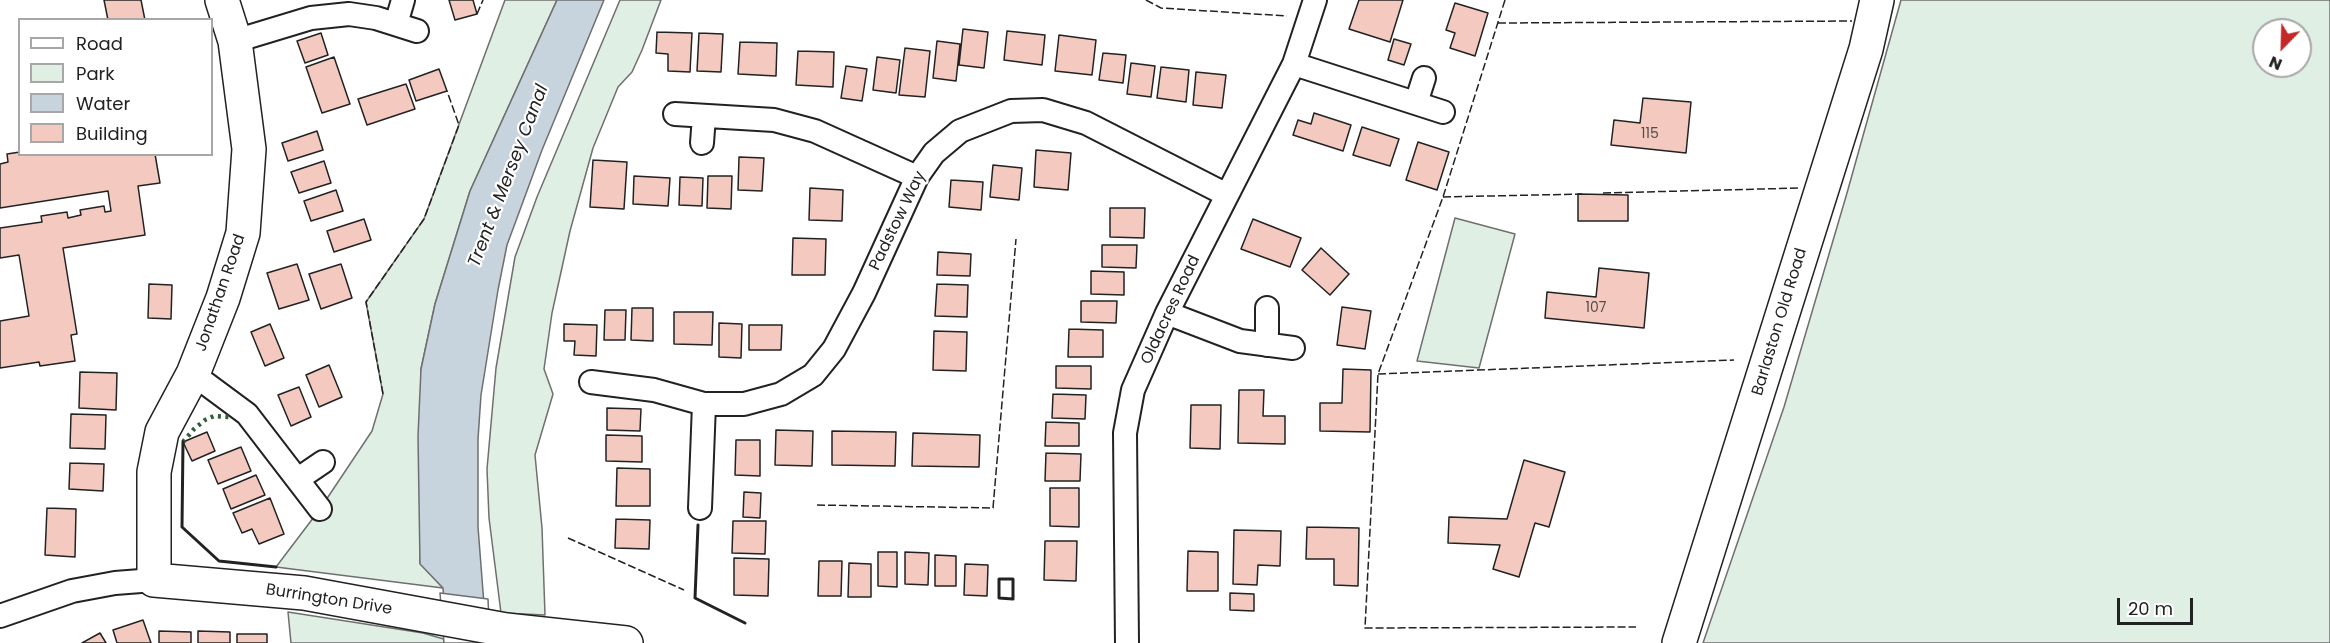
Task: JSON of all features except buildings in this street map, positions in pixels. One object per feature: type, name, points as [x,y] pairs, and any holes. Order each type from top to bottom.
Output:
[{"type":"street","name":"Jonathan Road","points":[[154,580],[154,472],[162,432],[193,374],[223,298],[243,233],[249,149],[236,41],[222,0]]},
{"type":"street","points":[[236,41],[321,17],[349,14],[376,18],[406,28],[403,0]]},
{"type":"street","name":"Oldacres Road","points":[[1127,643],[1125,433],[1133,390],[1167,313],[1294,64],[1315,0]]},
{"type":"street","name":"Barlaston Old Road","points":[[1679,643],[1866,49],[1877,0]]},
{"type":"street","points":[[1294,64],[1443,112]]},
{"type":"street","points":[[1416,103],[1424,78]]},
{"type":"street","name":"Padstow Way","points":[[591,382],[654,390],[704,404],[744,404],[781,394],[813,375],[834,349],[864,293],[917,177],[934,153],[960,131],[1011,111],[1043,110],[1086,123],[1227,195]]},
{"type":"street","points":[[675,114],[774,120],[815,131],[917,177]]},
{"type":"street","points":[[702,143],[704,116]]},
{"type":"street","points":[[1267,308],[1267,345]]},
{"type":"street","points":[[1167,313],[1240,341],[1293,348]]},
{"type":"street","points":[[193,374],[247,414],[320,509]]},
{"type":"street","points":[[700,508],[704,404]]},
{"type":"street","points":[[298,479],[323,462]]},
{"type":"street","name":"Burrington Drive","points":[[0,616],[72,591],[115,583],[154,580],[304,593],[506,630],[626,643]]},
{"type":"green space","points":[[505,0],[557,0],[470,191],[435,304],[421,369],[420,563],[443,588],[276,567],[320,509],[372,431],[383,394],[366,302],[424,219]]},
{"type":"green space","points":[[620,0],[661,0],[632,72],[618,87],[593,148],[570,231],[552,313],[544,369],[553,394],[535,455],[542,528],[545,615],[501,613],[489,518],[487,469],[496,368],[515,257],[537,197]]},
{"type":"green space","points":[[1901,0],[2330,0],[2330,643],[1703,643],[1784,407]]},
{"type":"green space","points":[[1455,218],[1515,234],[1479,368],[1417,361]]},
{"type":"green space","points":[[288,612],[423,633],[447,640],[447,643],[291,643]]},
{"type":"water","name":"Trent & Mersey Canal","points":[[557,0],[604,0],[542,150],[507,245],[498,290],[481,395],[478,439],[478,527],[487,643],[447,643],[443,588],[420,564],[418,436],[421,369],[435,304],[470,191]]},
{"type":"pier","points":[[440,593],[488,599],[490,643],[444,643]]},
{"type":"hedge","points":[[183,442],[205,420],[214,416],[230,417]]},
{"type":"fence","points":[[477,14],[483,0]]},
{"type":"fence","points":[[1146,0],[1161,8],[1287,16]]},
{"type":"fence","points":[[1505,0],[1443,197],[1378,374],[1365,628],[1636,627]]},
{"type":"fence","points":[[1498,23],[1852,21]]},
{"type":"fence","points":[[383,394],[366,302],[424,219],[459,125],[447,91]]},
{"type":"fence","points":[[1603,193],[1801,188]]},
{"type":"fence","points":[[1443,197],[1582,194]]},
{"type":"fence","points":[[817,505],[993,508],[1016,239]]},
{"type":"fence","points":[[1378,374],[1734,360]]},
{"type":"fence","points":[[568,538],[684,590]]},
{"type":"wall","points":[[183,442],[182,527],[219,561],[276,567]]},
{"type":"wall","points":[[698,525],[695,598],[745,623]]},
{"type":"wall","points":[[999,579],[1013,579],[1013,599],[999,598],[999,579]]}]
